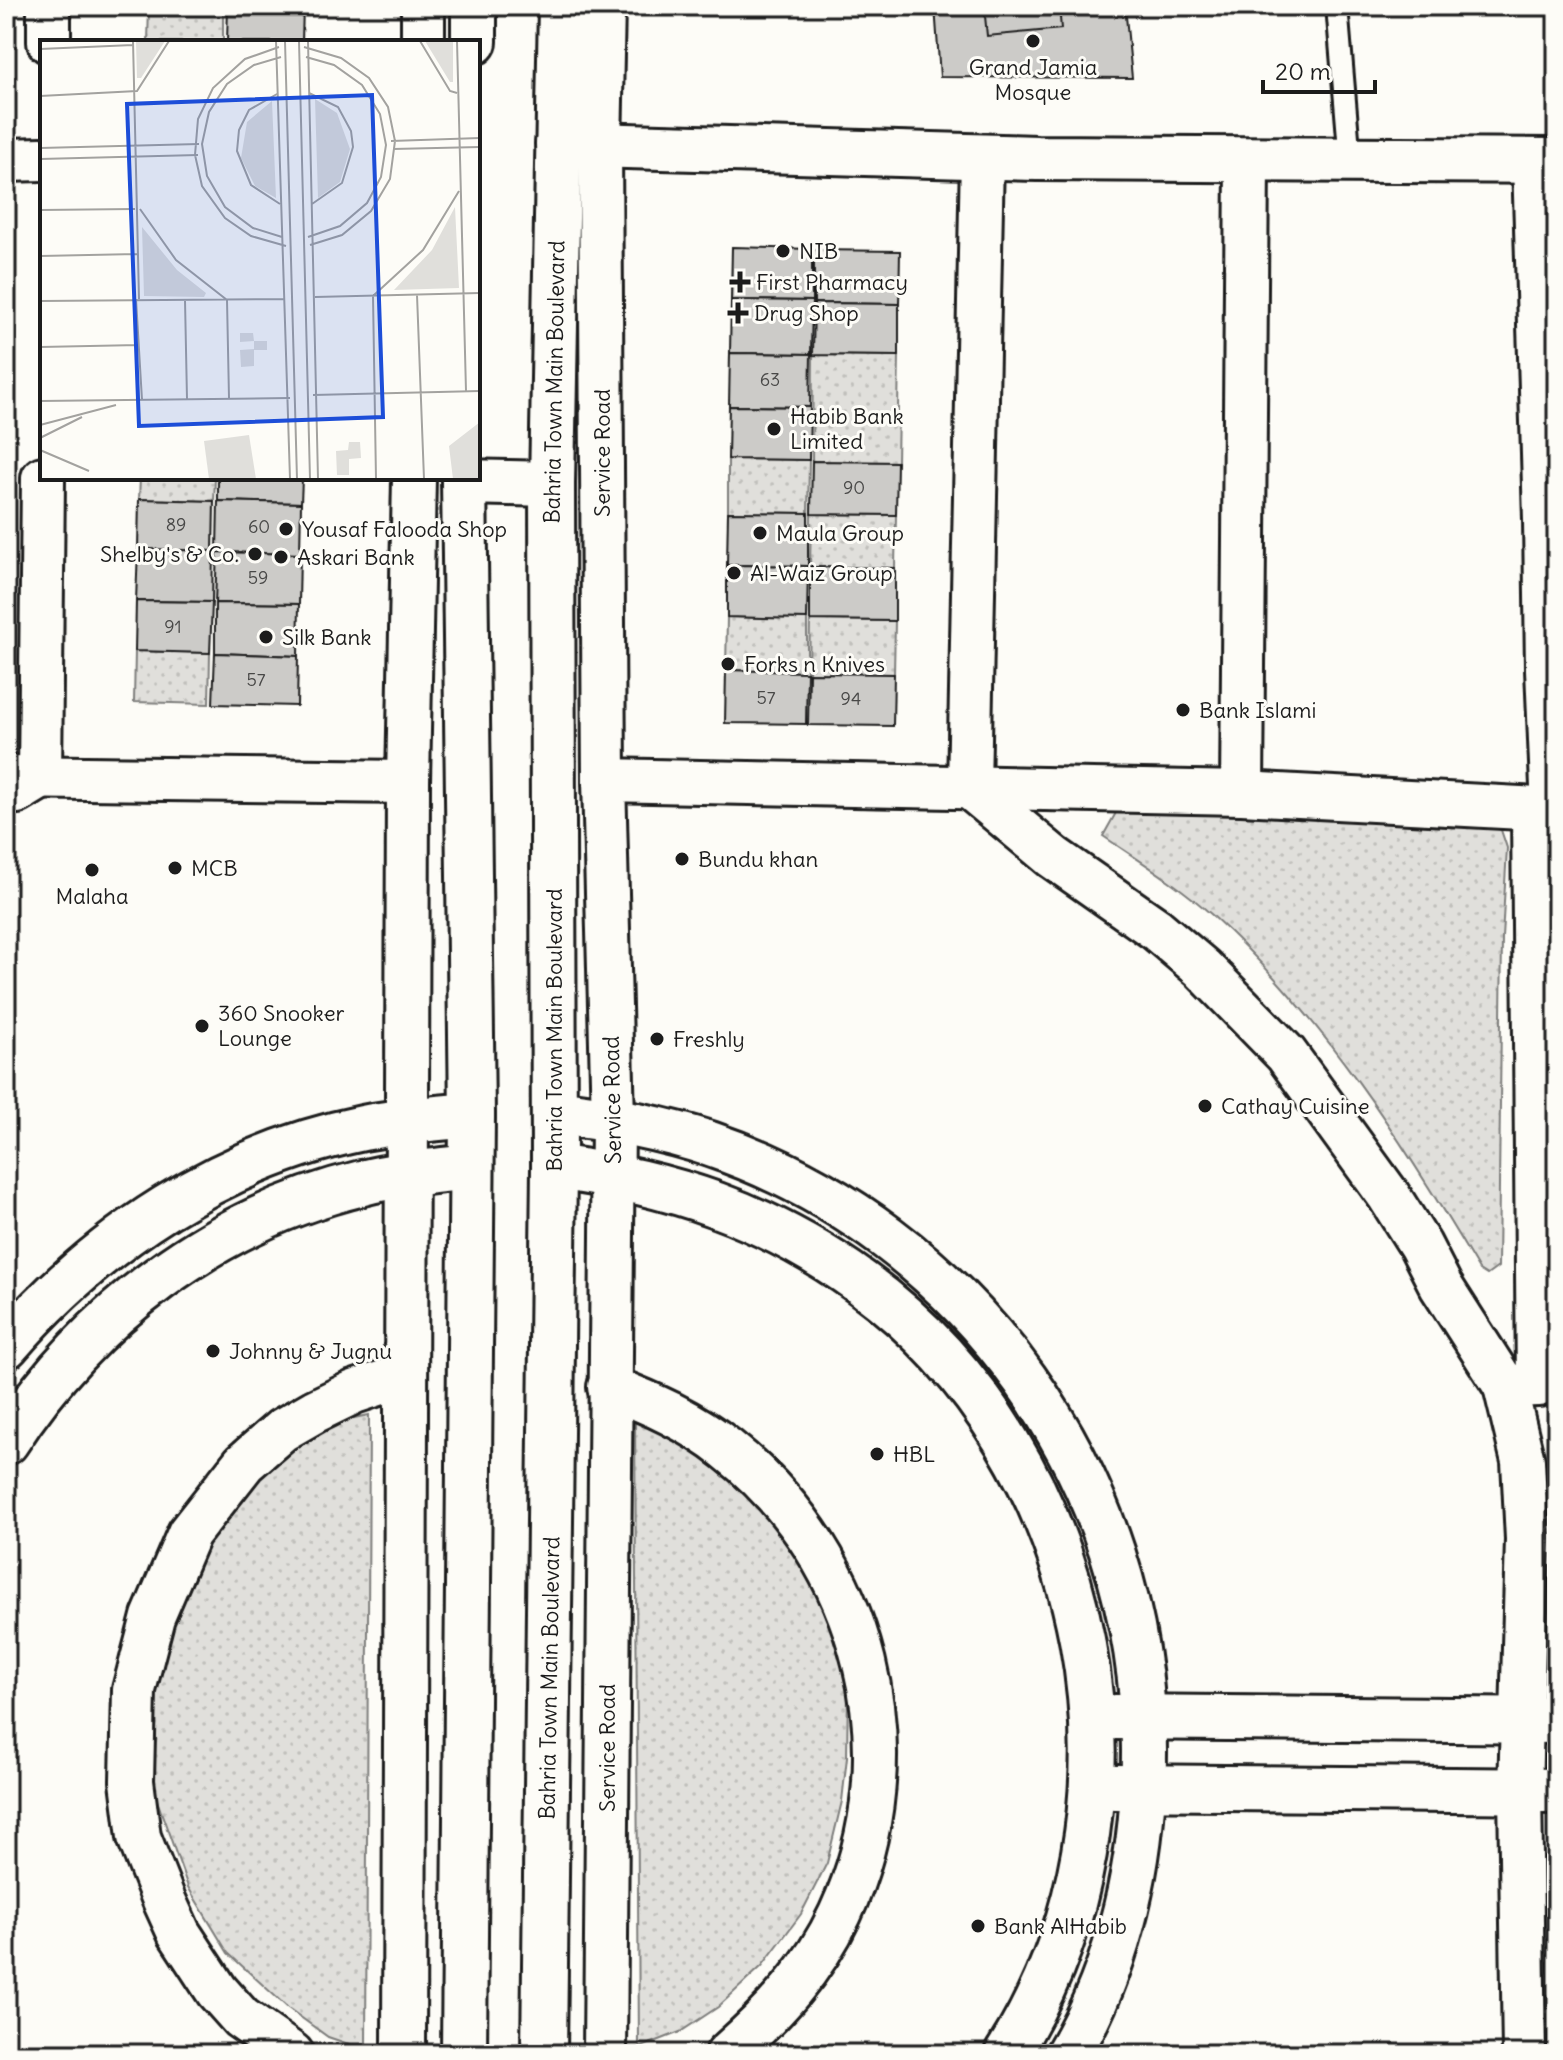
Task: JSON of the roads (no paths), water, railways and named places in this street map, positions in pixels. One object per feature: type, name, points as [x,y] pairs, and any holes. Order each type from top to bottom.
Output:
[{"type":"street","points":[[49,6],[49,40]]},
{"type":"street","points":[[423,6],[423,40]]},
{"type":"street","points":[[474,6],[474,40]]},
{"type":"street","name":"Bahria Town Main Boulevard","points":[[544,2054],[554,1167],[552,484],[579,146],[561,6]]},
{"type":"street","name":"Service Road","points":[[603,6],[579,146],[604,780],[613,1119],[605,2054]]},
{"type":"street","points":[[579,146],[982,157],[1546,162],[1551,519],[1547,669],[1547,1100],[1533,1386],[1523,1461],[1539,1721],[1524,2054]]},
{"type":"street","points":[[969,787],[982,157]]},
{"type":"street","points":[[6,160],[40,159]]},
{"type":"street","points":[[1242,793],[1247,161]]},
{"type":"street","points":[[43,480],[17,785],[408,782]]},
{"type":"street","points":[[404,2054],[408,782],[414,480]]},
{"type":"street","points":[[464,2054],[472,1115],[464,480],[552,484]]},
{"type":"street","points":[[604,780],[1242,793],[1548,810]]},
{"type":"street","points":[[969,787],[1053,857],[1112,896],[1191,959],[1286,1054],[1389,1196],[1441,1286],[1533,1386]]},
{"type":"street","points":[[554,1112],[613,1119],[675,1134],[759,1163],[849,1211],[930,1272],[1000,1345],[1058,1428],[1102,1519],[1119,1567],[1140,1666],[1144,1716],[1144,1786],[1139,1840],[1122,1921],[1095,1999],[1068,2054]]},
{"type":"street","points":[[6,1346],[64,1284],[101,1253],[181,1198],[257,1161],[314,1141],[409,1120],[472,1115]]},
{"type":"street","points":[[6,1442],[54,1375],[85,1341],[154,1281],[219,1240],[274,1212],[318,1196],[407,1174],[471,1167]]},
{"type":"street","points":[[554,1167],[613,1174],[702,1198],[786,1235],[864,1285],[932,1346],[963,1381],[1007,1443],[1036,1497],[1055,1539],[1081,1626],[1093,1717],[1093,1788],[1087,1840],[1076,1891],[1060,1942],[1041,1990],[1007,2054]]},
{"type":"street","points":[[292,2054],[241,2018],[217,1991],[179,1933],[164,1900],[139,1837],[132,1781],[134,1690],[153,1617],[189,1533],[244,1463],[282,1430],[315,1411],[354,1392],[405,1375]]},
{"type":"street","points":[[609,1387],[687,1422],[727,1448],[794,1514],[820,1553],[842,1595],[859,1639],[870,1684],[876,1731],[875,1778],[869,1825],[846,1900],[817,1955],[789,1993],[757,2028],[727,2054]]},
{"type":"street","points":[[1093,1717],[1539,1721]]},
{"type":"street","points":[[1093,1788],[1538,1791]]},
{"type":"lane","points":[[1337,6],[1350,161]]},
{"type":"place","name":"Grand Jamia Mosque","points":[[1033,41]]},
{"type":"place","name":"NIB","points":[[783,251]]},
{"type":"place","name":"First Pharmacy","points":[[740,282]]},
{"type":"place","name":"Drug Shop","points":[[738,313]]},
{"type":"place","name":"Habib Bank Limited","points":[[774,429]]},
{"type":"place","name":"Yousaf Falooda Shop","points":[[286,529]]},
{"type":"place","name":"Maula Group","points":[[760,533]]},
{"type":"place","name":"Shelby's & Co.","points":[[255,554]]},
{"type":"place","name":"Askari Bank","points":[[281,557]]},
{"type":"place","name":"Al-Waiz Group","points":[[734,573]]},
{"type":"place","name":"Silk Bank","points":[[266,637]]},
{"type":"place","name":"Forks n Knives","points":[[728,664]]},
{"type":"place","name":"Bank Islami","points":[[1183,710]]},
{"type":"place","name":"Bundu khan","points":[[682,859]]},
{"type":"place","name":"MCB","points":[[175,868]]},
{"type":"place","name":"Malaha","points":[[92,870]]},
{"type":"place","name":"360 Snooker Lounge","points":[[202,1026]]},
{"type":"place","name":"Freshly","points":[[657,1039]]},
{"type":"place","name":"Cathay Cuisine","points":[[1205,1106]]},
{"type":"place","name":"Johnny & Jugnu","points":[[213,1351]]},
{"type":"place","name":"HBL","points":[[877,1454]]},
{"type":"place","name":"Bank AlHabib","points":[[978,1926]]}]
